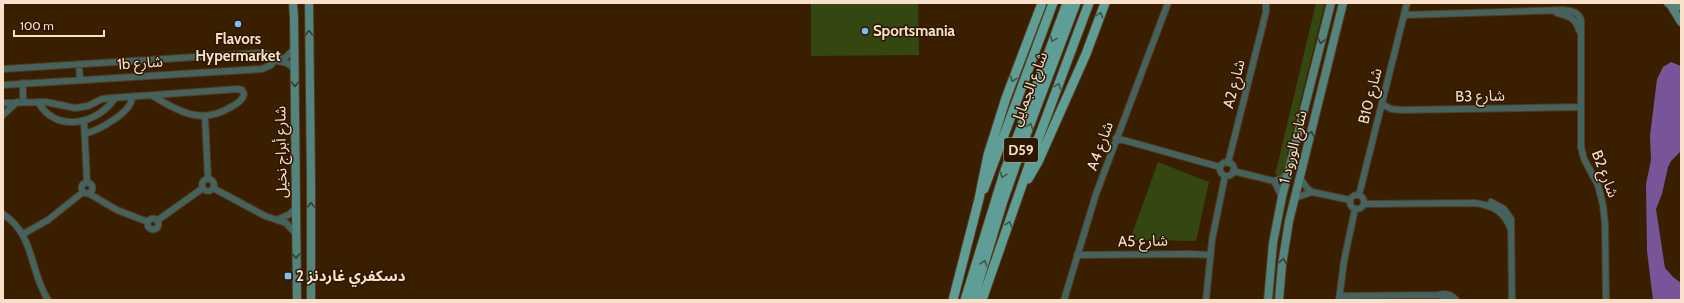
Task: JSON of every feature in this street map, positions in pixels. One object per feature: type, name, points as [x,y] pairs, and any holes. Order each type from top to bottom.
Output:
[{"type":"main road","points":[[953,300],[979,199],[988,155],[1006,98],[1042,3]]},
{"type":"main road","points":[[979,199],[987,182],[1053,3]]},
{"type":"main road","name":"شارع الجمايل","points":[[965,300],[1004,173],[1067,3]]},
{"type":"main road","name":"شارع الجمايل","points":[[974,300],[1003,201],[1076,3]]},
{"type":"main road","points":[[982,300],[1037,142],[1089,3]]},
{"type":"main road","points":[[1021,189],[1038,162],[1086,54],[1105,3]]},
{"type":"street","name":"شارع أبراج نخيل","points":[[293,3],[297,300]]},
{"type":"street","name":"شارع أبراج نخيل","points":[[309,3],[311,300]]},
{"type":"street","name":"A4 شارع","points":[[1064,300],[1096,194],[1168,3]]},
{"type":"street","points":[[1266,3],[1266,12]]},
{"type":"street","points":[[1266,12],[1270,3]]},
{"type":"street","name":"شارع الورود 1","points":[[1268,300],[1272,257],[1282,197],[1331,3]]},
{"type":"street","name":"شارع الورود 1","points":[[1279,300],[1284,250],[1294,198],[1343,3]]},
{"type":"street","name":"B10 شارع","points":[[1358,195],[1407,3]]},
{"type":"street","points":[[1668,4],[1681,6]]},
{"type":"street","points":[[1668,4],[1681,22]]},
{"type":"street","name":"B2 شارع","points":[[1404,15],[1554,12],[1568,10],[1578,14],[1581,20],[1582,153],[1598,185],[1605,215],[1606,300]]},
{"type":"street","name":"A2 شارع","points":[[1228,162],[1266,12]]},
{"type":"street","name":"1b شارع","points":[[3,85],[262,68],[271,65],[274,60],[285,58],[294,49]]},
{"type":"street","name":"1b شارع","points":[[3,69],[260,52],[268,54],[274,60]]},
{"type":"street","points":[[274,60],[284,62],[295,69]]},
{"type":"street","points":[[79,64],[80,80]]},
{"type":"street","points":[[3,115],[20,102],[23,84]]},
{"type":"street","points":[[3,104],[20,102],[50,102],[75,108],[88,106],[102,99],[238,89],[244,92],[244,96],[236,104],[221,112],[205,117],[182,112],[172,108],[153,96]]},
{"type":"street","points":[[85,134],[114,119],[130,105],[132,97]]},
{"type":"street","points":[[38,102],[47,113],[59,119],[72,122],[84,121],[102,112],[115,98]]},
{"type":"street","name":"B3 شارع","points":[[1382,104],[1391,109],[1402,110],[1581,107]]},
{"type":"street","points":[[205,117],[208,179]]},
{"type":"street","points":[[84,121],[87,182],[81,186],[86,193],[117,210],[148,222]]},
{"type":"street","points":[[1116,138],[1220,167]]},
{"type":"street","points":[[1220,167],[1223,163],[1228,162],[1232,166],[1233,171]]},
{"type":"street","points":[[1220,167],[1221,172],[1225,176]]},
{"type":"street","points":[[1233,171],[1274,181],[1282,178],[1288,173]]},
{"type":"street","points":[[1225,176],[1230,175],[1233,171]]},
{"type":"street","points":[[1206,300],[1210,255],[1225,176]]},
{"type":"street","points":[[1300,178],[1312,192],[1350,200]]},
{"type":"street","points":[[203,188],[202,183],[208,179]]},
{"type":"street","points":[[208,179],[213,182],[213,188]]},
{"type":"street","points":[[1274,181],[1282,197]]},
{"type":"street","points":[[203,188],[207,191],[213,188]]},
{"type":"street","points":[[158,220],[203,188]]},
{"type":"street","points":[[213,188],[265,216],[286,223],[296,234]]},
{"type":"street","points":[[1294,198],[1312,192]]},
{"type":"street","points":[[23,234],[48,220],[86,193]]},
{"type":"street","points":[[1350,200],[1353,196],[1358,195],[1363,198],[1364,204]]},
{"type":"street","points":[[1350,200],[1351,206],[1355,209]]},
{"type":"street","points":[[1355,209],[1361,208],[1364,204],[1493,202],[1504,208],[1511,218],[1512,300]]},
{"type":"street","points":[[277,220],[290,214],[296,207]]},
{"type":"street","points":[[1355,209],[1344,261],[1340,298],[1446,294],[1450,295],[1456,300]]},
{"type":"street","points":[[3,214],[12,221],[23,234],[29,246],[37,280],[48,300]]},
{"type":"street","points":[[148,222],[152,218],[158,220]]},
{"type":"street","points":[[148,222],[150,228],[154,229],[159,226],[158,220]]},
{"type":"street","name":"A5 شارع","points":[[1077,255],[1210,255]]},
{"type":"street","points":[[1438,295],[1448,300]]},
{"type":"green space","name":"Sportsmania","points":[[811,3],[918,3],[919,55],[811,56]]},
{"type":"green space","points":[[1316,3],[1325,3],[1287,154],[1289,156],[1286,170],[1282,175],[1275,175]]},
{"type":"green space","points":[[1158,162],[1209,182],[1196,241],[1130,240]]},
{"type":"shaded area","points":[[1671,62],[1681,66],[1681,151],[1671,161],[1668,167],[1662,194],[1656,209],[1665,268],[1681,283],[1681,300],[1653,300],[1647,251],[1646,184],[1651,160],[1650,136],[1657,79],[1663,67]]},
{"type":"place","name":"Flavors Hypermarket","points":[[238,24]]},
{"type":"place","name":"Sportsmania","points":[[865,31]]},
{"type":"place","name":"دسكفري غاردنز 2","points":[[288,276]]}]
